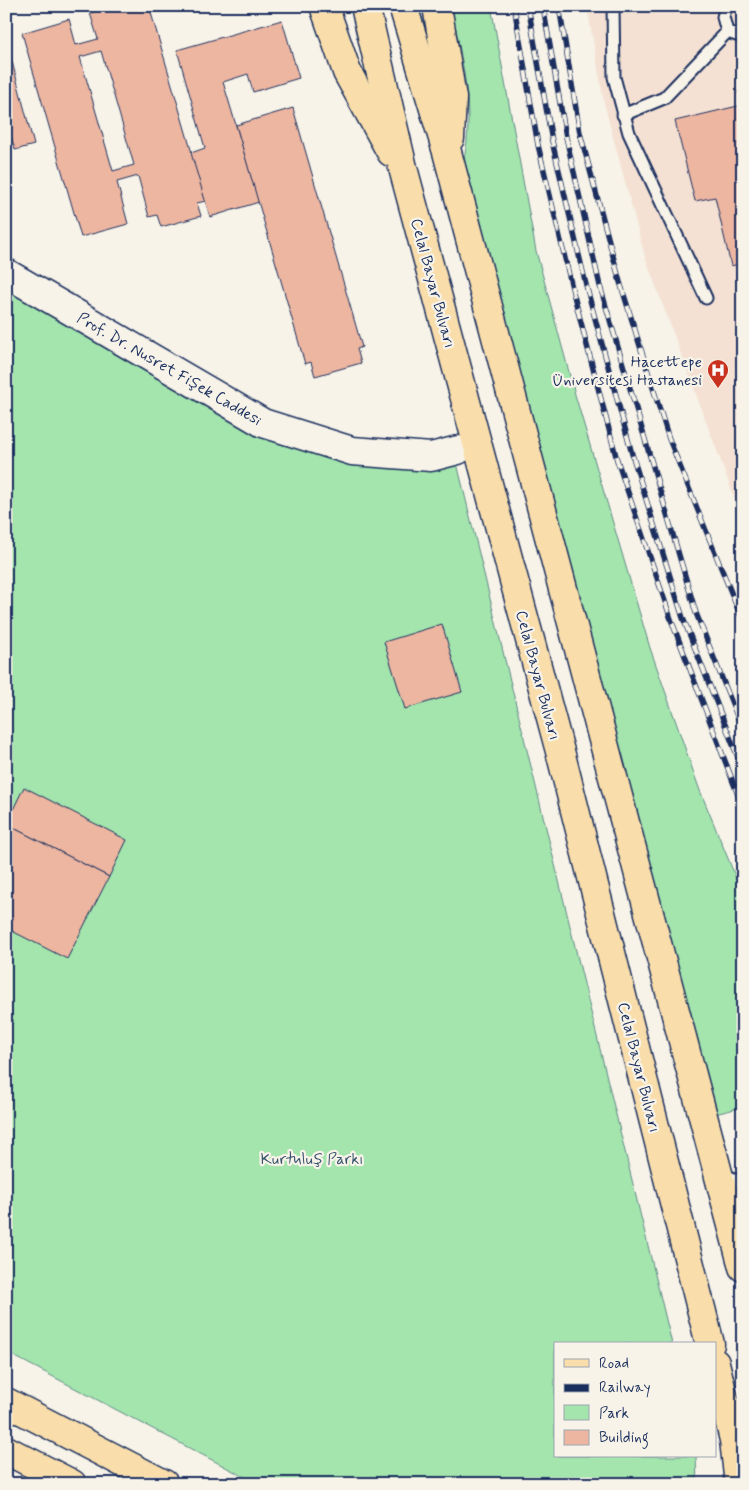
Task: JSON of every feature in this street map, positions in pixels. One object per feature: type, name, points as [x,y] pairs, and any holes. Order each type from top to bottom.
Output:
[{"type":"main road","points":[[324,6],[347,72],[376,126],[404,168]]},
{"type":"main road","name":"Celal Bayar Bulvarı","points":[[364,6],[404,168],[561,755],[709,1342]]},
{"type":"main road","points":[[403,6],[447,152],[743,1267]]},
{"type":"main road","points":[[437,6],[452,98],[451,135],[447,152]]},
{"type":"main road","name":"Prof. Dr. Nusret Fişek Caddesi","points":[[6,273],[263,423],[352,451],[431,457],[458,450]]},
{"type":"main road","points":[[716,1367],[734,1440],[739,1484]]},
{"type":"main road","points":[[6,1402],[164,1484]]},
{"type":"main road","points":[[6,1450],[72,1484]]},
{"type":"lane","points":[[613,6],[614,77],[628,133],[706,298]]},
{"type":"lane","points":[[726,6],[723,17],[727,32]]},
{"type":"lane","points":[[623,115],[664,98],[727,32]]},
{"type":"lane","points":[[727,32],[743,37]]},
{"type":"lane","points":[[717,1170],[743,1184]]},
{"type":"shaded area","name":"Hacettepe Üniversitesi Hastanesi","points":[[587,6],[743,6],[743,521],[645,257],[604,103]]},
{"type":"green space","points":[[451,6],[491,6],[536,251],[576,398],[650,648],[699,788],[743,895],[743,1107],[715,1114],[463,163],[467,144],[468,104],[463,64]]},
{"type":"green space","name":"Kurtuluş Parkı","points":[[6,273],[263,423],[352,451],[454,451],[672,1342],[554,1342],[554,1458],[696,1458],[697,1484],[258,1484],[6,1352]]},
{"type":"building","points":[[114,6],[149,6],[206,201],[197,203],[201,216],[161,227],[157,215],[149,217],[138,176],[117,182],[128,224],[81,237],[22,33],[69,19],[76,45],[98,39],[90,13]],"holes":[[[101,51],[134,165],[113,171],[80,57]]]},
{"type":"building","points":[[282,20],[299,78],[253,92],[248,74],[223,82],[259,202],[210,217],[191,153],[205,148],[177,50]]},
{"type":"building","points":[[6,39],[34,145],[15,150],[6,118]]},
{"type":"building","points":[[743,90],[743,263],[731,266],[715,197],[695,201],[675,121],[742,105],[738,91]]},
{"type":"building","points":[[293,108],[362,347],[357,349],[361,363],[315,376],[311,362],[305,364],[236,125]]},
{"type":"building","points":[[442,624],[462,692],[405,709],[384,642]]},
{"type":"building","points":[[24,787],[127,840],[109,877],[6,824]]},
{"type":"building","points":[[6,824],[109,877],[67,959],[6,928]]},
{"type":"railway","points":[[514,6],[538,145],[573,292],[617,460],[672,622],[743,808]]},
{"type":"railway","points":[[528,6],[552,141],[587,289],[632,454],[683,618],[743,770]]},
{"type":"railway","points":[[543,6],[566,137],[600,286],[696,613],[743,731]]},
{"type":"railway","points":[[559,6],[580,133],[620,282],[669,439],[743,622]]},
{"type":"place","name":"Hacettepe Üniversitesi Hastanesi","points":[[718,389]]}]
